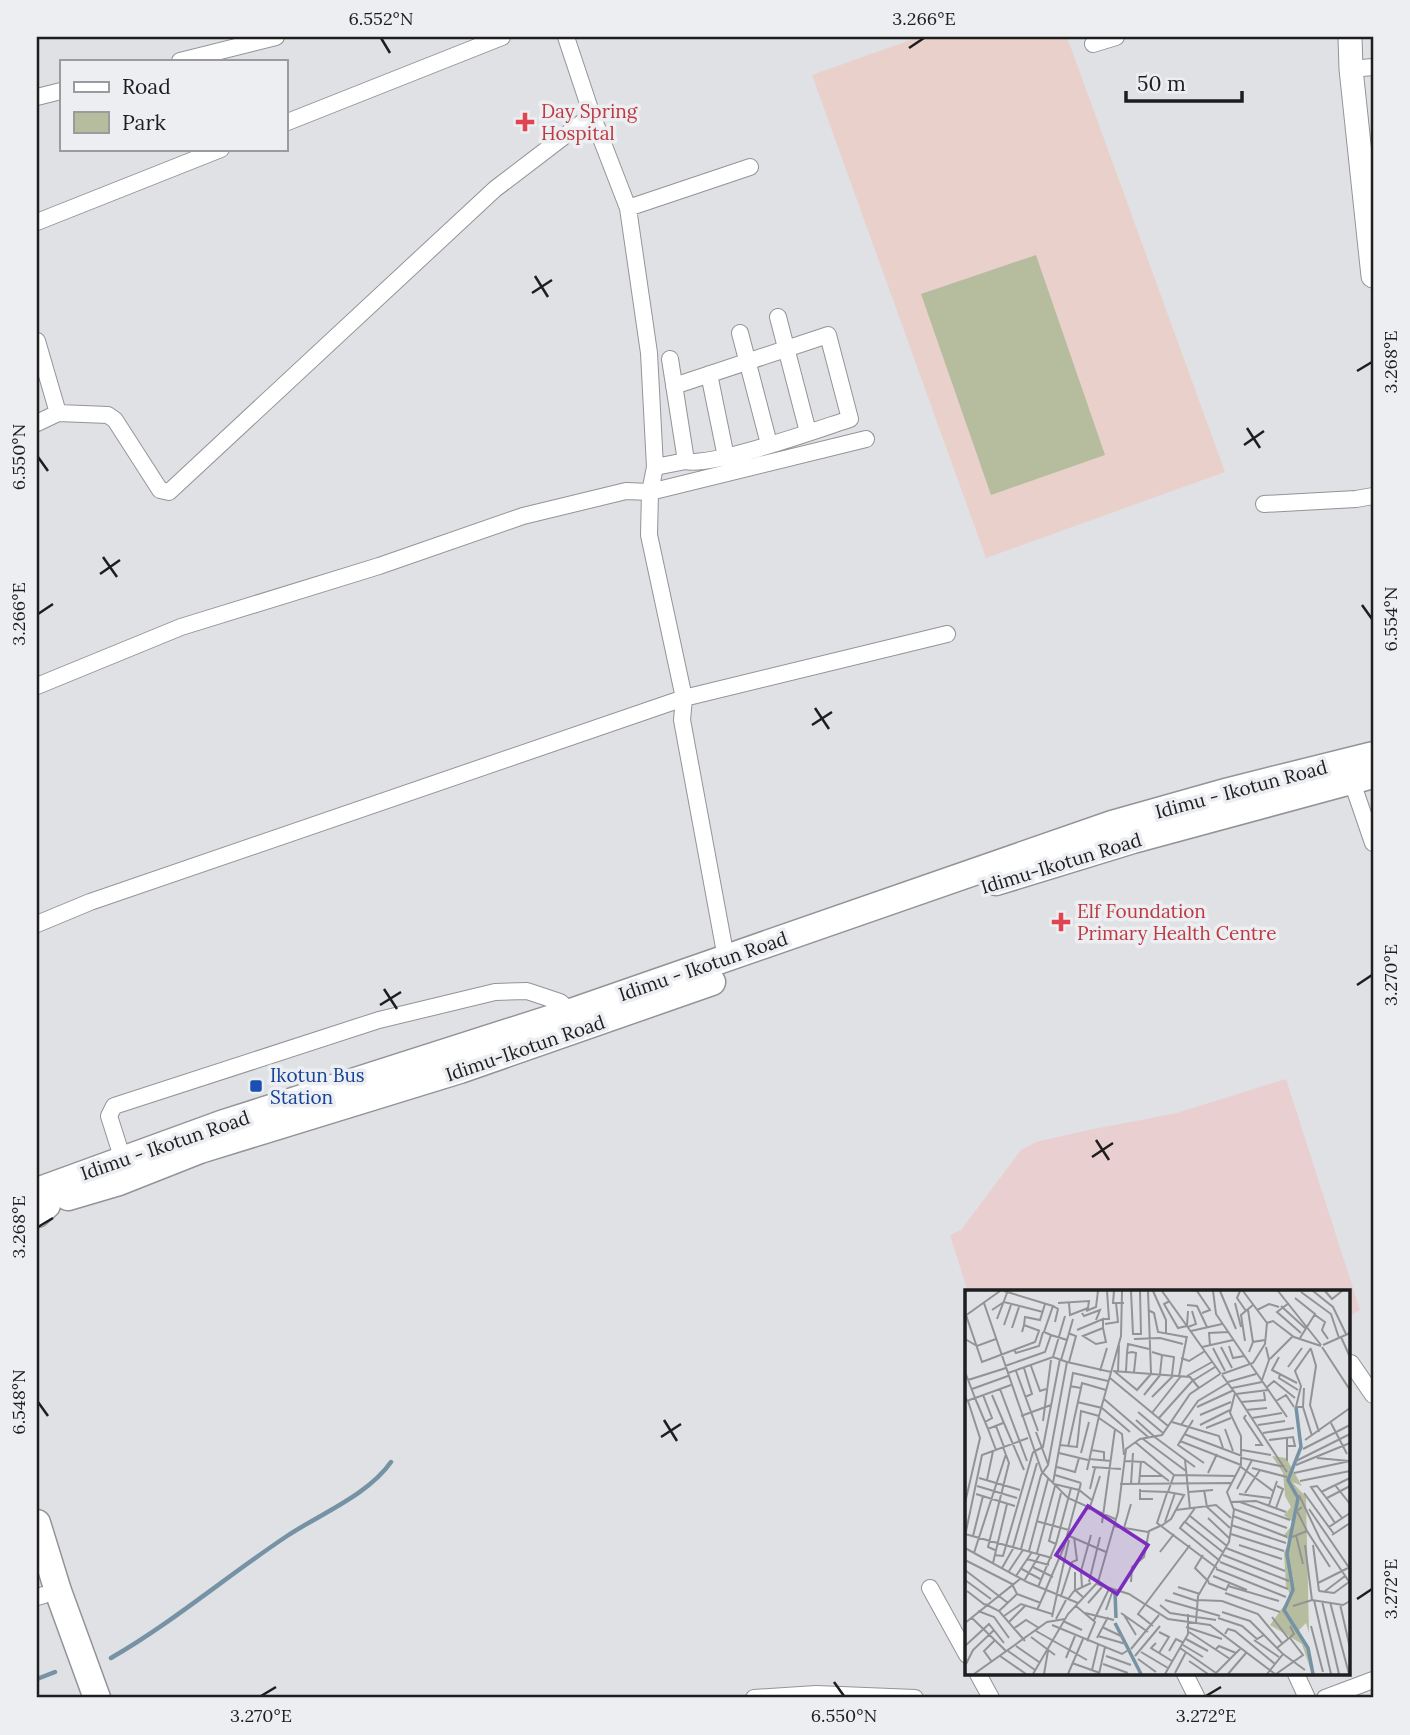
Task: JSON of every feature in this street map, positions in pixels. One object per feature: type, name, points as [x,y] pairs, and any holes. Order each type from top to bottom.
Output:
[{"type":"main road","name":"Idimu - Ikotun Road","points":[[1357,773],[1373,755]]},
{"type":"main road","name":"Idimu-Ikotun Road","points":[[39,1204],[119,1182],[200,1150],[472,1066],[776,950],[1357,773]]},
{"type":"main road","name":"Idimu - Ikotun Road","points":[[39,1204],[123,1160],[221,1124],[571,1012],[726,958],[776,950]]},
{"type":"main road","points":[[37,1523],[58,1591],[97,1698]]},
{"type":"main road","points":[[39,1590],[79,1698]]},
{"type":"street","points":[[184,60],[276,37]]},
{"type":"street","points":[[287,122],[502,37]]},
{"type":"street","points":[[1093,44],[1116,37]]},
{"type":"street","points":[[1350,37],[1362,68],[1373,271]]},
{"type":"street","points":[[571,40],[592,115],[628,208],[649,353],[655,467],[650,492],[649,535],[684,698],[682,720],[726,958]]},
{"type":"street","points":[[37,97],[60,91]]},
{"type":"street","points":[[37,423],[58,413],[108,415],[115,420],[160,490],[169,492],[495,189],[592,115]]},
{"type":"street","points":[[37,222],[218,150]]},
{"type":"street","points":[[628,208],[750,167]]},
{"type":"street","points":[[778,317],[808,432]]},
{"type":"street","points":[[740,333],[769,444]]},
{"type":"street","points":[[655,467],[726,457],[850,419],[828,335],[674,386]]},
{"type":"street","points":[[37,341],[58,413]]},
{"type":"street","points":[[670,359],[686,461]]},
{"type":"street","points":[[709,374],[726,457]]},
{"type":"street","points":[[37,686],[181,627],[379,566],[523,516],[626,491],[650,492],[866,439]]},
{"type":"street","points":[[1264,504],[1373,496]]},
{"type":"street","points":[[37,924],[90,902],[684,698],[947,634]]},
{"type":"street","points":[[1357,773],[1373,843]]},
{"type":"street","points":[[123,1160],[109,1116],[114,1106],[379,1020],[495,992],[527,991],[560,1002],[571,1012]]},
{"type":"street","points":[[1352,1363],[1373,1395]]},
{"type":"street","points":[[930,1588],[965,1651]]},
{"type":"street","points":[[979,1676],[991,1698]]},
{"type":"street","points":[[1186,1676],[1197,1698]]},
{"type":"street","points":[[1297,1676],[1307,1698]]},
{"type":"street","points":[[1325,1698],[1373,1680]]},
{"type":"street","points":[[754,1698],[915,1698]]},
{"type":"shaded area","points":[[919,37],[1067,37],[1225,472],[986,558],[812,75]]},
{"type":"shaded area","points":[[1286,1079],[1360,1310],[1350,1316],[1350,1290],[967,1290],[950,1235],[961,1230],[1021,1150],[1036,1142],[1177,1113]]},
{"type":"green space","points":[[1036,255],[1105,455],[991,495],[921,294]]},
{"type":"waterway","points":[[111,1658],[287,1536],[357,1494],[391,1462]]},
{"type":"waterway","points":[[37,1679],[55,1672]]},
{"type":"place","name":"Day Spring Hospital","points":[[525,122]]},
{"type":"place","name":"Elf Foundation Primary Health Centre","points":[[1061,922]]},
{"type":"place","name":"Ikotun Bus Station","points":[[256,1086]]}]
